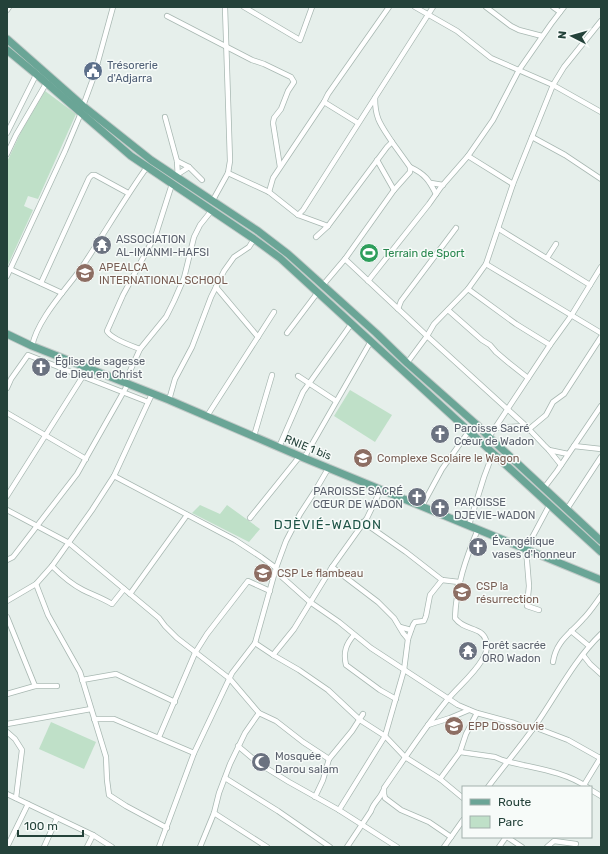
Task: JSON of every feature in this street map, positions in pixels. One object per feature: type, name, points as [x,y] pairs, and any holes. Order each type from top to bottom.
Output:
[{"type":"main road","points":[[7,39],[38,71]]},
{"type":"main road","points":[[7,50],[48,79],[82,109],[123,150],[280,258],[601,552]]},
{"type":"main road","points":[[82,109],[151,160],[213,200],[288,254],[476,424],[601,541]]},
{"type":"main road","name":"RNIE 1 bis","points":[[7,334],[32,346],[170,400],[328,468],[381,488],[601,580]]},
{"type":"street","points":[[7,276],[65,151],[82,109],[94,76],[113,7]]},
{"type":"street","points":[[213,200],[228,173],[230,160],[225,7]]},
{"type":"street","points":[[244,7],[300,40],[312,7]]},
{"type":"street","points":[[269,192],[272,178],[328,94],[389,7]]},
{"type":"street","points":[[415,7],[457,31],[491,58],[553,84],[601,112]]},
{"type":"street","points":[[298,214],[303,210],[433,7]]},
{"type":"street","points":[[486,7],[511,26],[519,30],[542,36]]},
{"type":"street","points":[[552,7],[560,12]]},
{"type":"street","points":[[368,282],[443,185],[468,156],[493,120],[519,70],[564,7]]},
{"type":"street","points":[[168,16],[252,60],[264,64],[293,79],[294,82],[288,91],[281,109],[274,118],[273,123],[280,167]]},
{"type":"street","points":[[407,363],[434,324],[468,289],[486,264],[513,184],[553,84],[564,67],[601,21]]},
{"type":"street","points":[[16,135],[8,132],[38,71]]},
{"type":"street","points":[[7,154],[16,135],[48,79]]},
{"type":"street","points":[[375,98],[375,110],[379,123],[410,167],[424,174],[431,183],[436,194]]},
{"type":"street","points":[[324,102],[358,123]]},
{"type":"street","points":[[165,117],[177,161],[178,176]]},
{"type":"street","points":[[532,137],[565,155],[601,178]]},
{"type":"street","points":[[316,237],[328,226],[392,142]]},
{"type":"street","points":[[468,156],[513,184]]},
{"type":"street","points":[[377,160],[394,190]]},
{"type":"street","points":[[177,161],[189,167],[202,180]]},
{"type":"street","points":[[32,346],[40,325],[82,267],[128,194],[147,167]]},
{"type":"street","points":[[178,176],[189,167]]},
{"type":"street","points":[[323,285],[345,259],[394,190],[410,172],[410,167]]},
{"type":"street","points":[[228,173],[269,192],[298,214],[328,226]]},
{"type":"street","points":[[41,283],[89,178],[92,175],[95,175],[128,194]]},
{"type":"street","points":[[431,183],[443,185]]},
{"type":"street","points":[[140,349],[116,339],[108,334],[107,331],[123,295],[156,234],[172,184]]},
{"type":"street","points":[[7,560],[13,557],[77,474],[86,459],[123,392],[140,349],[158,328],[168,312],[184,278],[194,237],[200,225],[212,210]]},
{"type":"street","points":[[303,210],[304,217]]},
{"type":"street","points":[[398,309],[401,301],[456,228]]},
{"type":"street","points":[[499,228],[590,286]]},
{"type":"street","points":[[170,400],[175,379],[192,347],[224,271],[234,257],[249,247],[254,239]]},
{"type":"street","points":[[547,258],[556,244]]},
{"type":"street","points":[[345,259],[368,282],[527,428],[549,450],[561,465]]},
{"type":"street","points":[[486,264],[601,333]]},
{"type":"street","points":[[489,437],[571,316],[601,267]]},
{"type":"street","points":[[10,269],[62,293]]},
{"type":"street","points":[[216,287],[258,337]]},
{"type":"street","points":[[468,289],[516,324],[550,345]]},
{"type":"street","points":[[287,333],[318,292]]},
{"type":"street","points":[[392,304],[401,301]]},
{"type":"street","points":[[448,310],[528,378]]},
{"type":"street","points":[[207,416],[274,312]]},
{"type":"street","points":[[279,447],[303,392],[352,323]]},
{"type":"street","points":[[494,428],[527,428],[546,416],[554,402],[564,394],[601,337]]},
{"type":"street","points":[[250,518],[302,457],[371,341]]},
{"type":"street","points":[[7,388],[11,379],[28,355],[148,402]]},
{"type":"street","points":[[7,496],[83,376]]},
{"type":"street","points":[[254,436],[272,376]]},
{"type":"street","points":[[298,376],[336,401]]},
{"type":"street","points":[[7,601],[36,584],[69,543],[114,476],[152,394]]},
{"type":"street","points":[[544,488],[601,406]]},
{"type":"street","points":[[7,413],[86,459]]},
{"type":"street","points":[[422,506],[442,469],[469,431]]},
{"type":"street","points":[[574,446],[601,449]]},
{"type":"street","points":[[549,450],[568,454]]},
{"type":"street","points":[[469,525],[485,472],[493,453]]},
{"type":"street","points":[[567,510],[601,457]]},
{"type":"street","points":[[159,847],[194,753],[236,667],[256,643],[276,568],[286,541],[300,514],[328,468]]},
{"type":"street","points":[[114,476],[235,540],[261,557],[276,568],[282,577],[310,602],[339,622],[372,648],[448,699],[477,713],[533,728],[578,744],[601,757],[585,786],[557,773],[509,762],[495,757],[460,752]]},
{"type":"street","points":[[273,655],[294,629],[332,567],[363,522],[381,488]]},
{"type":"street","points":[[539,610],[527,606],[529,586],[526,549],[550,504]]},
{"type":"street","points":[[7,510],[69,543],[159,618],[165,626],[195,652],[230,679],[259,713],[276,721],[303,742],[329,759]]},
{"type":"street","points":[[130,594],[187,515]]},
{"type":"street","points":[[363,522],[406,552],[442,580],[459,582]]},
{"type":"street","points":[[347,847],[405,757],[448,699],[477,668],[486,652],[486,640],[483,635],[474,629],[461,625],[455,618],[459,582],[478,529]]},
{"type":"street","points":[[52,566],[77,586],[112,604],[124,589]]},
{"type":"street","points":[[332,567],[378,602],[394,618],[408,638]]},
{"type":"street","points":[[339,810],[385,736],[404,670],[408,638],[413,624],[424,621],[430,595],[442,580]]},
{"type":"street","points":[[159,737],[195,652],[207,634],[248,581],[270,591]]},
{"type":"street","points":[[36,584],[48,615],[80,672],[106,757],[107,780],[110,795],[126,806],[167,828]]},
{"type":"street","points":[[553,662],[557,646],[564,637],[587,615],[601,596]]},
{"type":"street","points":[[7,617],[35,686]]},
{"type":"street","points":[[400,627],[411,630]]},
{"type":"street","points":[[571,631],[589,646]]},
{"type":"street","points":[[354,634],[345,650],[344,657],[346,665],[380,690],[396,699]]},
{"type":"street","points":[[489,786],[509,762],[589,646],[601,634]]},
{"type":"street","points":[[256,643],[328,690],[360,720],[385,736],[405,757],[440,779],[462,797]]},
{"type":"street","points":[[583,655],[601,674]]},
{"type":"street","points":[[82,680],[116,674],[175,702]]},
{"type":"street","points":[[7,694],[35,686],[57,686]]},
{"type":"street","points":[[7,724],[91,709]]},
{"type":"street","points":[[428,725],[469,710]]},
{"type":"street","points":[[200,847],[214,813],[219,793],[238,746],[259,713]]},
{"type":"street","points":[[440,779],[460,752],[466,734],[477,713]]},
{"type":"street","points":[[316,797],[329,759],[360,720],[363,714]]},
{"type":"street","points":[[94,719],[114,719],[194,753]]},
{"type":"street","points":[[7,732],[15,739],[22,750],[16,798]]},
{"type":"street","points":[[238,746],[258,763],[339,810],[397,847]]},
{"type":"street","points":[[225,778],[278,811],[330,847]]},
{"type":"street","points":[[384,788],[385,798],[401,810],[429,822],[450,837]]},
{"type":"street","points":[[592,791],[601,796]]},
{"type":"street","points":[[7,794],[93,836],[112,847]]},
{"type":"street","points":[[8,844],[28,804]]},
{"type":"street","points":[[214,813],[267,847]]},
{"type":"street","points":[[44,847],[57,818]]},
{"type":"street","points":[[444,847],[462,821]]},
{"type":"street","points":[[87,847],[93,836]]},
{"type":"street","points":[[499,847],[505,838]]},
{"type":"street","points":[[508,838],[522,847]]},
{"type":"street","points":[[547,847],[552,839],[576,844]]},
{"type":"green space","points":[[45,91],[76,114],[38,199],[28,196],[24,206],[33,210],[7,267],[7,162],[21,132]]},
{"type":"green space","points":[[350,390],[392,415],[375,442],[334,416]]},
{"type":"green space","points":[[200,505],[220,514],[227,505],[260,529],[249,542],[192,513]]},
{"type":"green space","points":[[51,722],[96,742],[84,769],[39,749]]},
{"type":"place","name":"Trésorerie d'Adjarra","points":[[93,71]]},
{"type":"place","name":"ASSOCIATION AL-IMANMI-HAFSI","points":[[102,245]]},
{"type":"place","name":"Terrain de Sport","points":[[369,253]]},
{"type":"place","name":"APEALCA INTERNATIONAL SCHOOL","points":[[85,273]]},
{"type":"place","name":"Église de sagesse de Dieu en Christ","points":[[41,367]]},
{"type":"place","name":"Paroisse Sacré Cœur de Wadon","points":[[440,434]]},
{"type":"place","name":"Complexe Scolaire le Wagon","points":[[363,458]]},
{"type":"place","name":"PAROISSE SACRÉ CŒUR DE WADON","points":[[417,497]]},
{"type":"place","name":"PAROISSE DJEVIE-WADON","points":[[440,508]]},
{"type":"place","name":"Évangélique vases d'honneur","points":[[478,547]]},
{"type":"place","name":"CSP Le flambeau","points":[[263,573]]},
{"type":"place","name":"CSP la résurrection","points":[[462,592]]},
{"type":"place","name":"Forêt sacrée ORO Wadon","points":[[468,651]]},
{"type":"place","name":"EPP Dossouvie","points":[[454,726]]},
{"type":"place","name":"Mosquée Darou salam","points":[[261,762]]},
{"type":"district","name":"DJÈVIÉ-WADON","points":[[328,524]]}]
